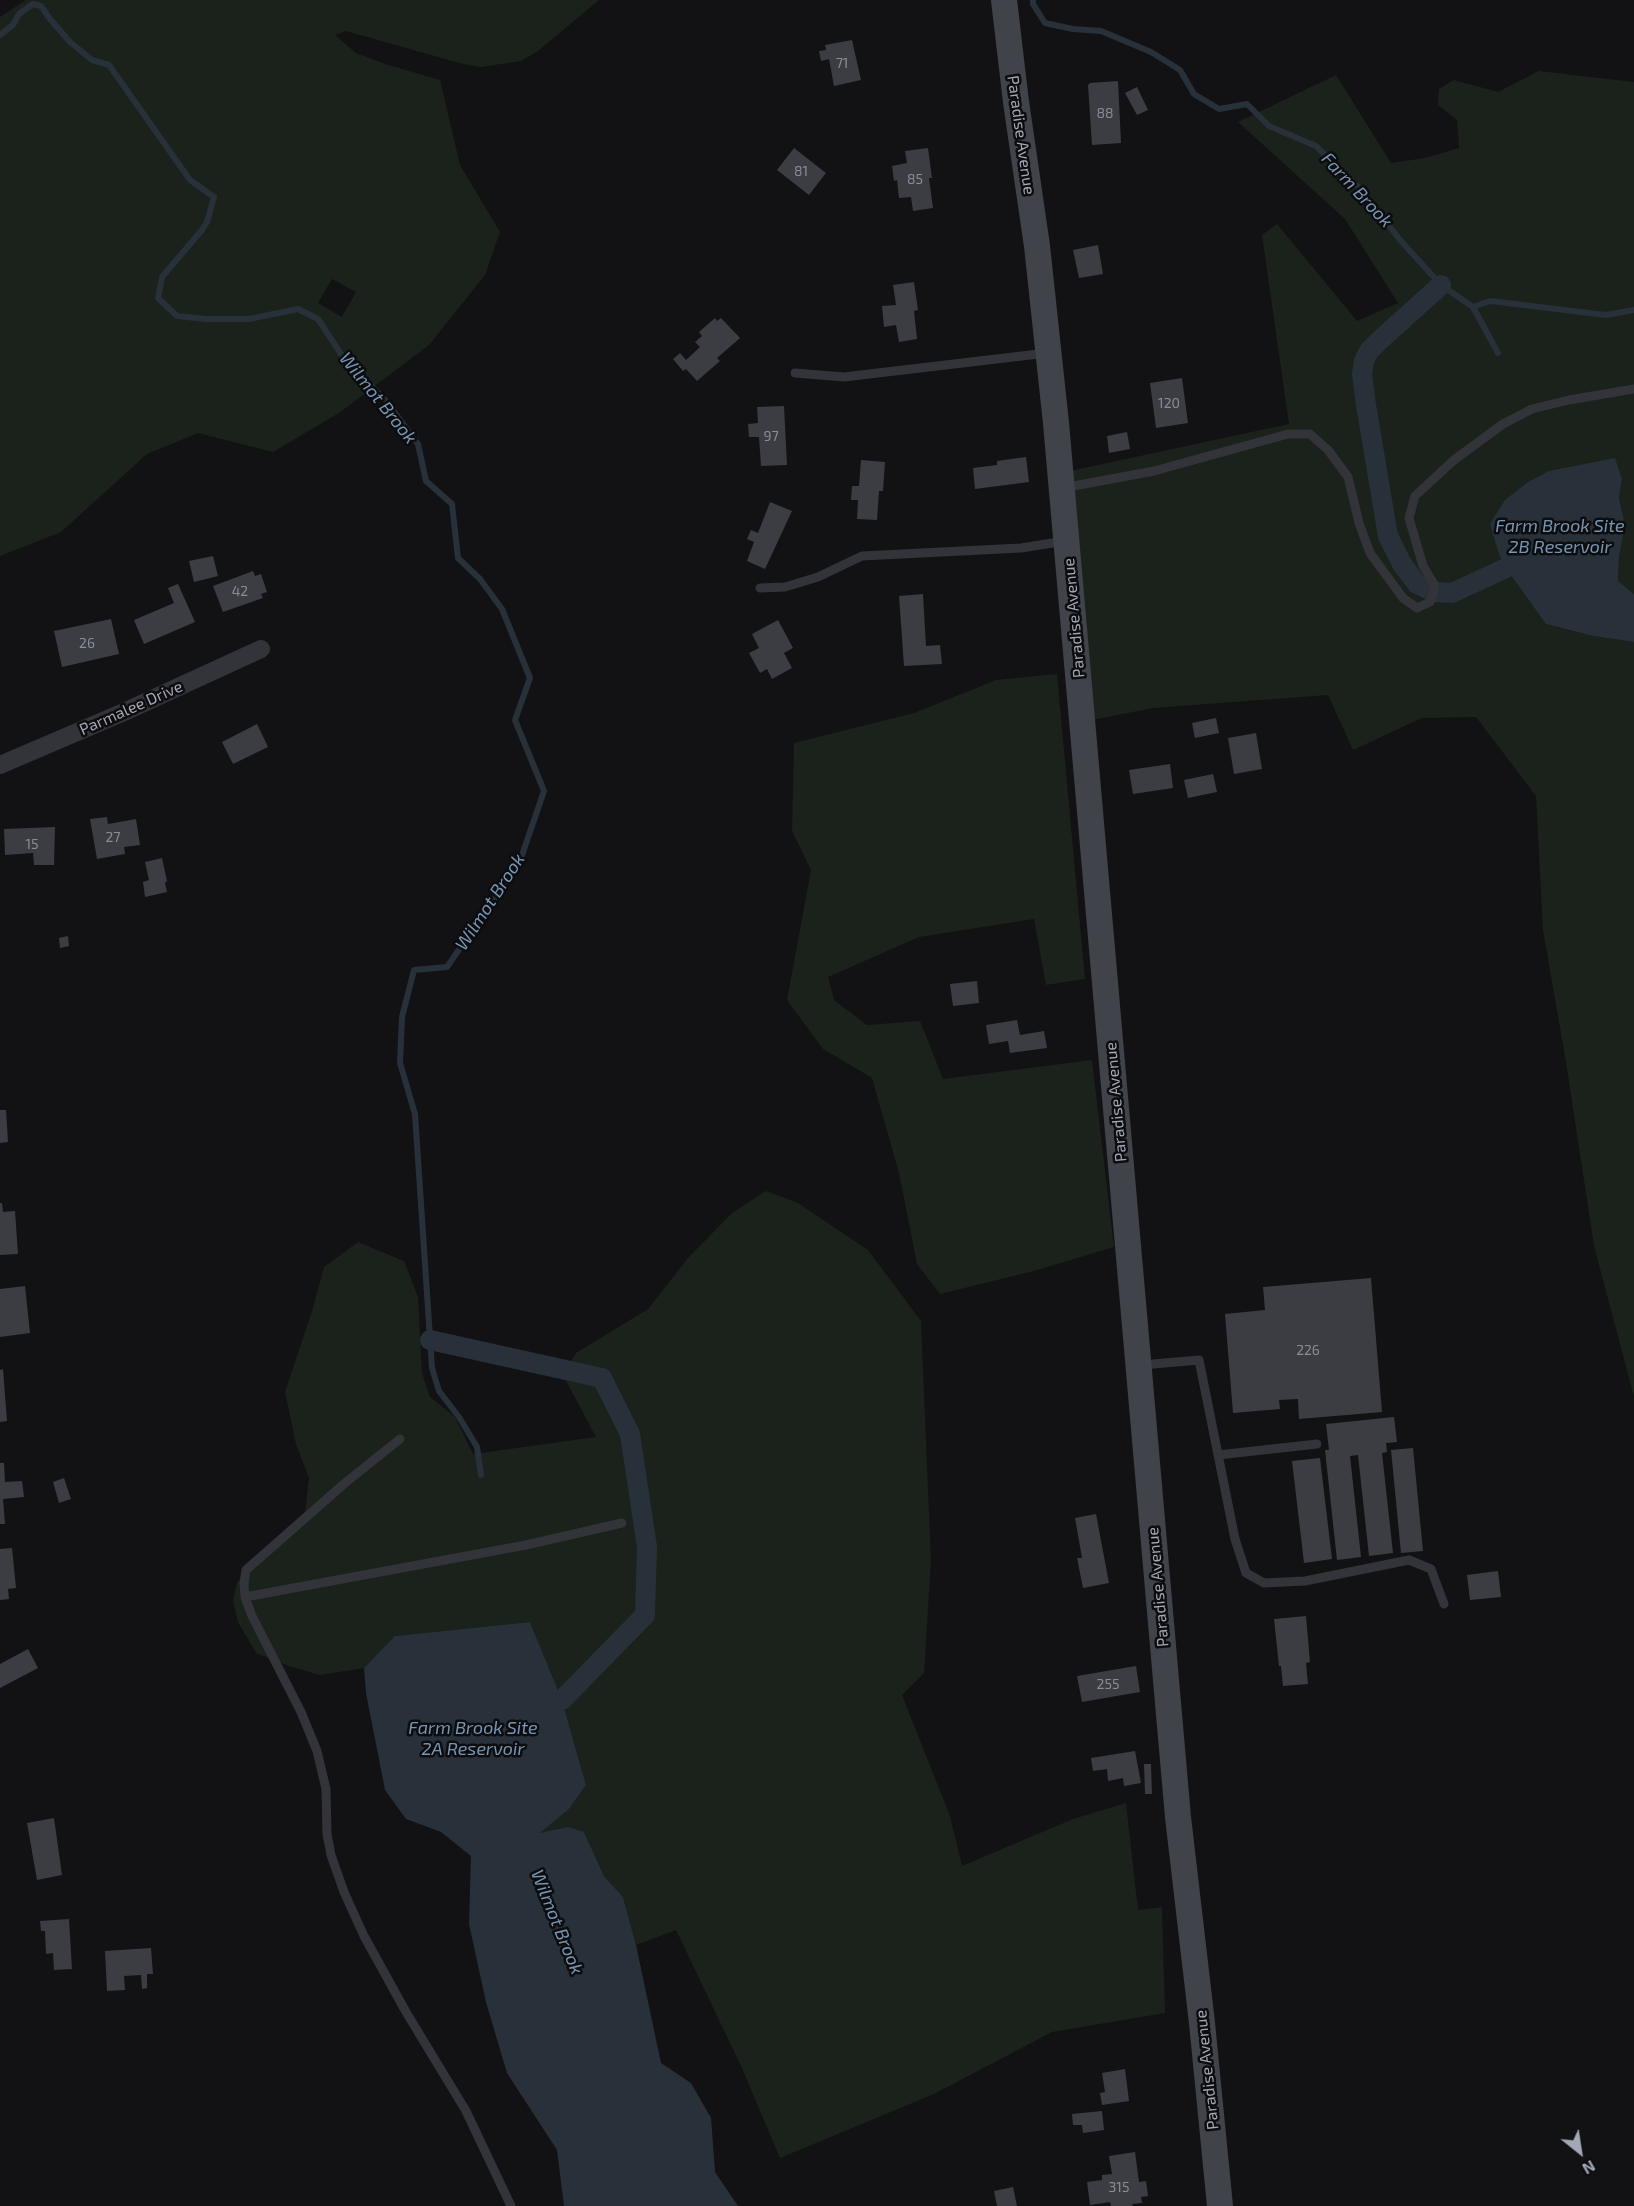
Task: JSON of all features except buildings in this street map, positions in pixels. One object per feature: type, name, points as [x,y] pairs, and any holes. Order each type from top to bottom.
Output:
[{"type":"street","name":"Paradise Avenue","points":[[1004,0],[1049,352],[1178,1817],[1220,2206]]},
{"type":"street","name":"Parmalee Drive","points":[[0,765],[124,712],[261,649]]},
{"type":"lane","points":[[795,373],[844,377],[1049,352]]},
{"type":"lane","points":[[1062,488],[1154,471],[1288,434],[1310,434],[1328,450],[1348,477],[1359,523],[1370,553],[1403,598],[1417,608],[1430,602],[1434,584],[1423,566],[1409,518],[1414,496],[1454,460],[1503,424],[1532,409],[1634,388]]},
{"type":"lane","points":[[760,588],[785,587],[818,577],[862,556],[1021,548],[1067,540]]},
{"type":"lane","points":[[1139,1365],[1199,1360],[1235,1539],[1246,1573],[1264,1583],[1305,1581],[1409,1560],[1431,1569],[1444,1604]]},
{"type":"lane","points":[[400,1439],[345,1483],[246,1570],[245,1597],[252,1616],[301,1712],[317,1751],[326,1789],[327,1834],[331,1855],[344,1892],[364,1936],[406,2012],[466,2111],[511,2206]]},
{"type":"lane","points":[[1218,1455],[1317,1444]]},
{"type":"lane","points":[[245,1597],[526,1545],[622,1523]]},
{"type":"shaded area","points":[[26,0],[599,0],[538,51],[521,61],[481,67],[346,31],[335,35],[356,53],[440,80],[460,165],[500,232],[485,275],[429,345],[339,413],[273,452],[198,433],[147,454],[61,532],[0,556],[0,17]],"holes":[[[332,279],[356,292],[342,317],[318,303]]]},
{"type":"shaded area","points":[[1539,71],[1634,82],[1634,594],[1618,582],[1619,557],[1625,525],[1619,498],[1622,479],[1546,624],[1593,636],[1634,642],[1634,1397],[1594,1246],[1543,930],[1536,796],[1476,717],[1422,718],[1353,750],[1328,695],[1153,708],[1092,720],[1070,471],[1289,424],[1262,235],[1277,224],[1357,321],[1398,303],[1345,219],[1238,122],[1336,75],[1391,163],[1425,158],[1459,148],[1457,120],[1438,105],[1439,89],[1454,80],[1498,92]]},
{"type":"shaded area","points":[[1057,674],[1085,979],[1046,985],[1034,919],[919,937],[828,977],[834,1000],[867,1025],[920,1021],[943,1079],[1092,1060],[1114,1247],[1034,1271],[940,1294],[917,1264],[899,1173],[872,1078],[823,1049],[787,1000],[811,870],[792,831],[794,743],[914,713],[996,680]]},
{"type":"shaded area","points":[[766,1191],[798,1203],[868,1250],[921,1321],[931,1560],[924,1673],[902,1695],[950,1816],[962,1866],[1073,1819],[1126,1803],[1138,1910],[1162,1907],[1165,2013],[1052,2032],[934,2094],[780,2158],[741,2066],[676,1930],[636,1945],[623,1897],[604,1876],[584,1832],[539,1834],[569,1809],[586,1785],[562,1700],[530,1622],[396,1636],[364,1668],[320,1675],[256,1653],[238,1622],[233,1601],[237,1582],[304,1523],[309,1478],[296,1444],[285,1392],[324,1267],[358,1242],[404,1261],[418,1297],[422,1373],[430,1397],[455,1417],[473,1454],[596,1437],[563,1375],[576,1353],[648,1309],[688,1258],[732,1213]]},
{"type":"water","name":"Farm Brook Site 2B Reservoir","points":[[1615,458],[1622,479],[1619,498],[1625,525],[1619,557],[1618,581],[1634,594],[1634,642],[1593,636],[1546,624],[1506,568],[1490,524],[1505,500],[1528,482],[1549,471]]},
{"type":"water","name":"Farm Brook Site 2A Reservoir","points":[[530,1622],[562,1700],[586,1785],[569,1809],[540,1833],[568,1827],[584,1832],[604,1876],[623,1897],[636,1945],[661,2063],[691,2083],[711,2118],[715,2172],[738,2206],[564,2206],[557,2150],[507,2073],[486,2002],[469,1924],[471,1856],[441,1832],[406,1819],[385,1790],[366,1693],[364,1668],[395,1636]]},
{"type":"waterway","name":"Farm Brook","points":[[1033,0],[1033,4],[1045,23],[1073,29],[1101,31],[1151,52],[1180,70],[1194,94],[1219,109],[1247,104],[1269,126],[1316,146],[1363,192],[1400,240],[1441,285],[1473,307],[1498,353]]},
{"type":"waterway","name":"Wilmot Brook","points":[[0,35],[13,25],[19,14],[33,4],[41,6],[70,42],[92,60],[109,65],[190,180],[214,197],[207,222],[202,230],[162,277],[158,298],[177,316],[206,319],[249,319],[298,309],[318,319],[343,357],[386,401],[418,444],[426,481],[452,504],[458,558],[480,579],[502,609],[530,678],[515,720],[544,791],[520,861],[447,967],[414,970],[402,1017],[400,1063],[415,1114],[432,1368],[439,1391],[459,1417],[477,1447],[481,1475]]},
{"type":"waterway","points":[[1441,285],[1380,340],[1369,351],[1364,361],[1362,374],[1366,405],[1388,536],[1402,564],[1417,584],[1434,592],[1452,593],[1506,568]]},
{"type":"waterway","points":[[1473,307],[1490,301],[1606,315],[1634,310]]},
{"type":"waterway","points":[[430,1340],[602,1378],[630,1434],[647,1547],[645,1615],[562,1700],[538,1711]]}]
